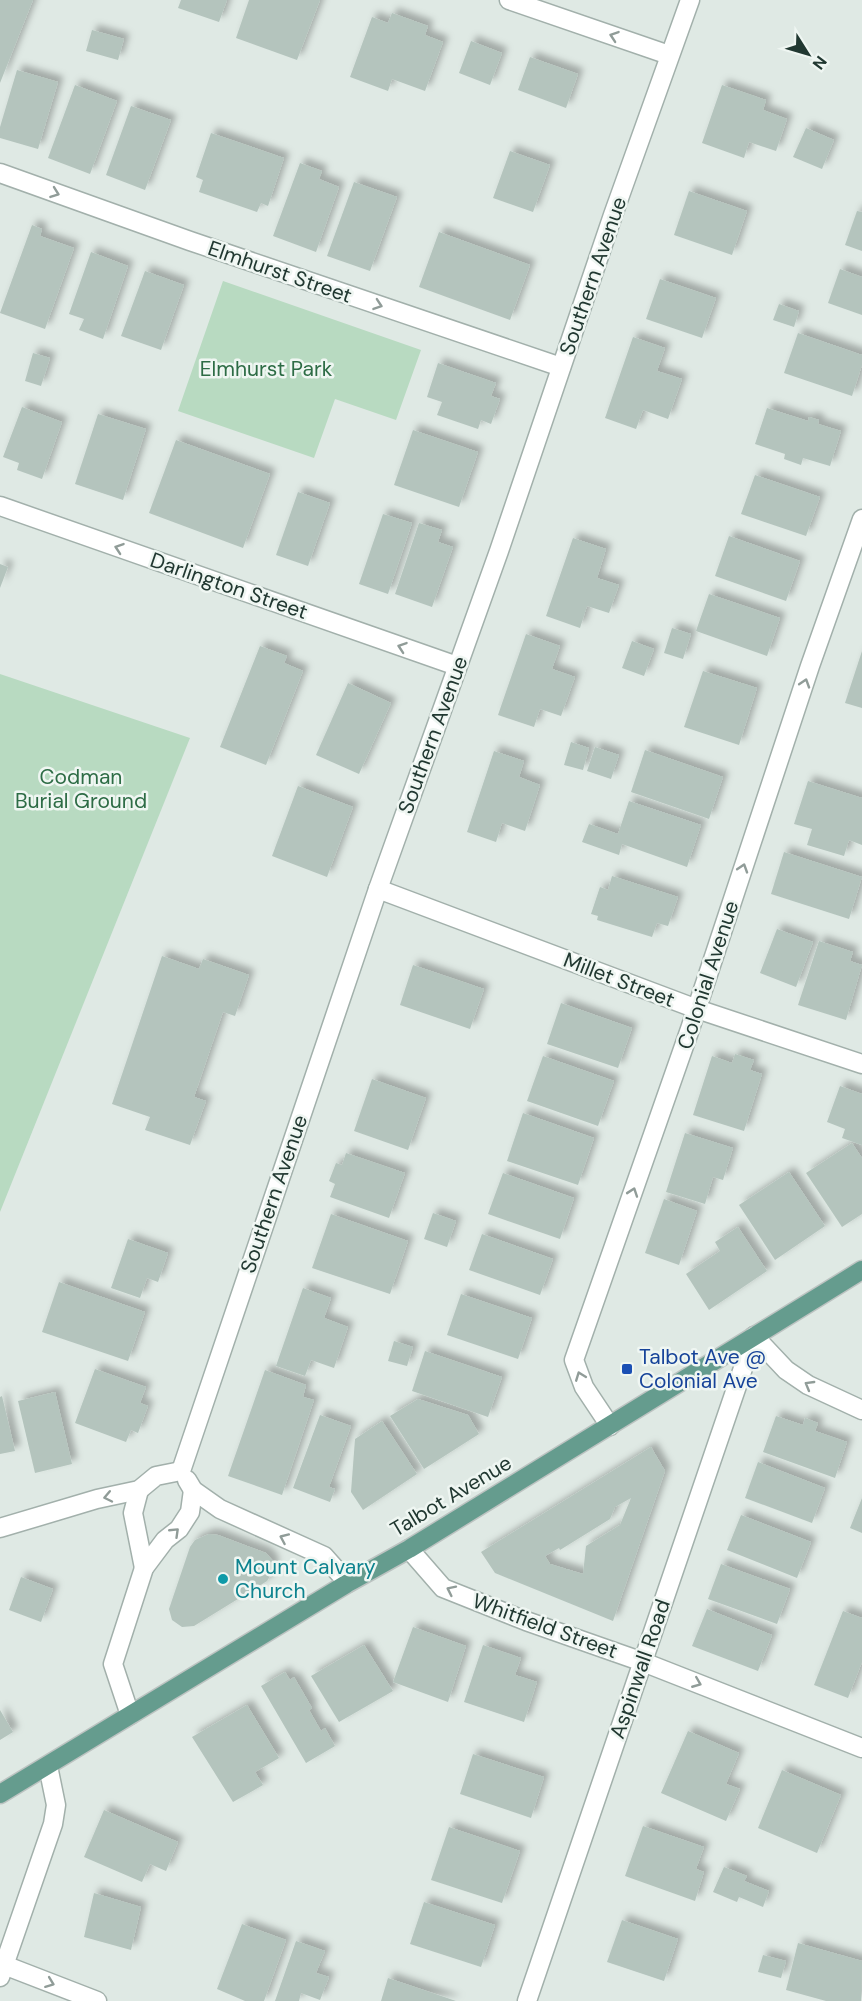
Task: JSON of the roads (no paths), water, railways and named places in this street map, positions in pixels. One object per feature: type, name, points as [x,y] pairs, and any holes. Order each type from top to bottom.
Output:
[{"type":"main road","name":"Talbot Avenue","points":[[0,1794],[348,1583],[409,1549],[862,1270]]},
{"type":"street","points":[[509,0],[669,55]]},
{"type":"street","name":"Southern Avenue","points":[[181,1471],[378,889],[690,0]]},
{"type":"street","name":"Elmhurst Street","points":[[0,173],[189,241],[561,367]]},
{"type":"street","name":"Darlington Street","points":[[0,506],[458,666]]},
{"type":"street","name":"Colonial Avenue","points":[[610,1426],[584,1386],[574,1360],[697,1009],[810,666],[862,519]]},
{"type":"street","name":"Millet Street","points":[[378,889],[697,1009],[862,1064]]},
{"type":"street","points":[[754,1336],[786,1370],[808,1385],[862,1410]]},
{"type":"street","name":"Aspinwall Road","points":[[526,2001],[754,1336]]},
{"type":"street","points":[[0,1528],[97,1499],[139,1490],[156,1476],[181,1471],[193,1490],[220,1509],[324,1556],[348,1583]]},
{"type":"street","points":[[139,1490],[134,1513],[144,1568]]},
{"type":"street","points":[[130,1715],[113,1664],[144,1568],[165,1540],[179,1529],[190,1512],[193,1490]]},
{"type":"street","name":"Whitfield Street","points":[[409,1549],[443,1588],[526,1621],[643,1662],[862,1748]]},
{"type":"street","points":[[48,1766],[56,1805],[53,1824],[2,1971],[97,2001]]},
{"type":"place","name":"Talbot Ave @ Colonial Ave","points":[[627,1369]]},
{"type":"place","name":"Mount Calvary Church","points":[[223,1579]]},
{"type":"park label","name":"Elmhurst Park","points":[[266,369]]},
{"type":"park label","name":"Codman Burial Ground","points":[[81,789]]}]
